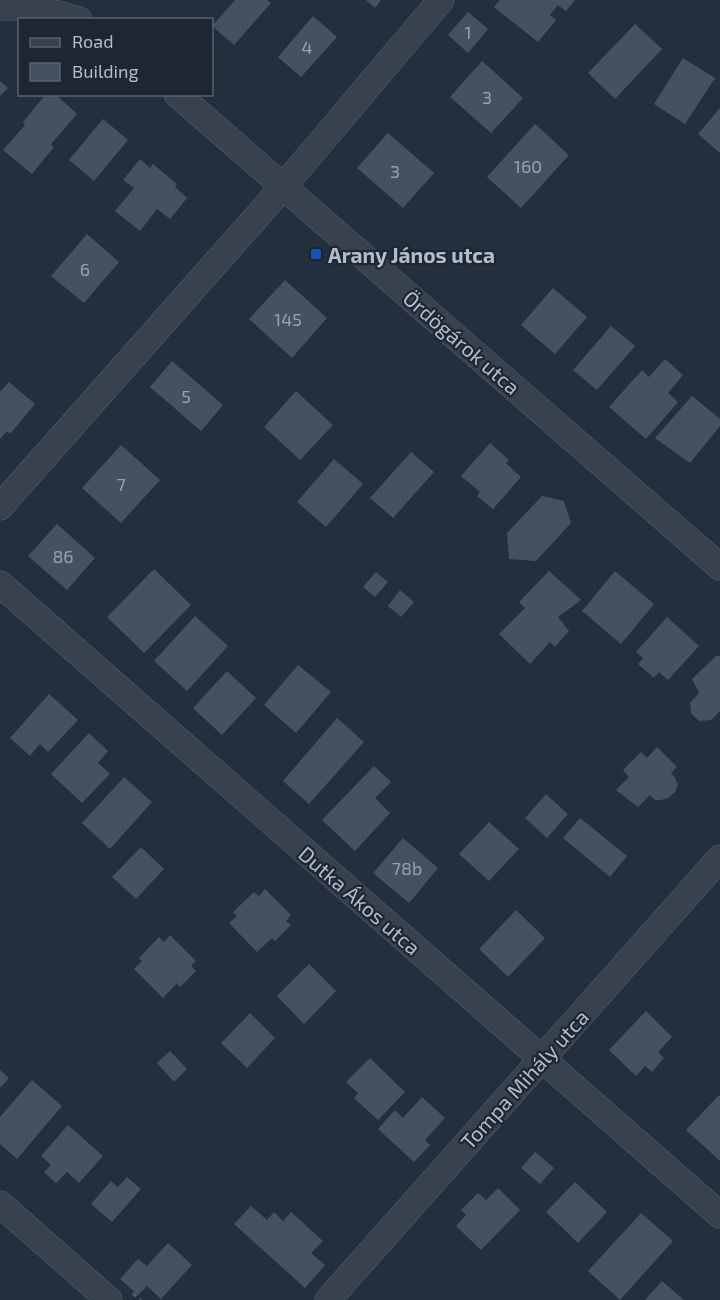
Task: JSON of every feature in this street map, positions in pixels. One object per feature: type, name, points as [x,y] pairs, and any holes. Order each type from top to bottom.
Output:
[{"type":"street","points":[[0,507],[283,187],[441,0]]},
{"type":"street","points":[[0,7],[33,7],[72,18]]},
{"type":"street","name":"Ördögárok utca","points":[[179,96],[720,567]]},
{"type":"street","name":"Dutka Ákos utca","points":[[0,584],[720,1215]]},
{"type":"street","name":"Tompa Mihály utca","points":[[328,1300],[720,858]]},
{"type":"street","points":[[0,1204],[109,1300]]},
{"type":"building","points":[[235,0],[267,0],[271,3],[234,45],[213,25]]},
{"type":"building","points":[[366,0],[381,0],[375,8]]},
{"type":"building","points":[[500,0],[575,0],[566,11],[558,5],[550,15],[556,20],[538,42],[494,7]]},
{"type":"building","points":[[468,12],[488,29],[468,53],[448,35]]},
{"type":"building","points":[[313,16],[337,37],[301,77],[278,57]]},
{"type":"building","points":[[635,24],[662,49],[615,99],[588,73]]},
{"type":"building","points":[[683,58],[715,78],[685,124],[654,104]]},
{"type":"building","points":[[482,61],[523,98],[491,133],[450,97]]},
{"type":"building","points":[[0,81],[8,88],[0,96]]},
{"type":"building","points":[[44,96],[57,96],[77,114],[51,144],[54,147],[32,174],[3,150],[25,125],[23,122]]},
{"type":"building","points":[[720,108],[720,153],[698,134]]},
{"type":"building","points":[[103,119],[128,140],[94,181],[69,160]]},
{"type":"building","points":[[535,124],[569,155],[521,208],[487,177]]},
{"type":"building","points":[[388,133],[434,173],[403,208],[357,168]]},
{"type":"building","points":[[140,159],[150,168],[153,164],[177,184],[175,187],[187,198],[170,219],[157,209],[140,231],[115,211],[134,188],[123,180]]},
{"type":"building","points":[[87,234],[119,262],[84,303],[51,276]]},
{"type":"building","points":[[285,280],[327,318],[292,358],[249,319]]},
{"type":"building","points":[[553,288],[587,317],[555,354],[521,325]]},
{"type":"building","points":[[611,326],[635,346],[597,390],[573,370]]},
{"type":"building","points":[[665,359],[683,375],[668,393],[678,402],[646,439],[609,407],[642,370],[649,377]]},
{"type":"building","points":[[172,361],[223,405],[201,431],[150,387]]},
{"type":"building","points":[[9,382],[35,404],[10,434],[7,431],[0,439],[0,392]]},
{"type":"building","points":[[296,391],[333,425],[300,460],[264,427]]},
{"type":"building","points":[[692,396],[720,419],[720,426],[690,463],[655,438]]},
{"type":"building","points":[[490,443],[509,460],[506,463],[521,477],[493,509],[477,496],[480,492],[461,476]]},
{"type":"building","points":[[121,445],[160,480],[121,523],[82,488]]},
{"type":"building","points":[[411,452],[434,472],[393,518],[370,498]]},
{"type":"building","points":[[334,459],[363,484],[326,527],[297,502]]},
{"type":"building","points":[[542,496],[564,501],[571,523],[536,561],[509,559],[507,533]]},
{"type":"building","points":[[57,524],[95,558],[67,590],[28,556]]},
{"type":"building","points":[[154,569],[191,605],[144,653],[107,617]]},
{"type":"building","points":[[549,571],[581,600],[558,617],[569,631],[555,647],[550,642],[530,664],[499,634],[525,608],[519,602]]},
{"type":"building","points":[[615,571],[654,604],[621,644],[582,611]]},
{"type":"building","points":[[376,572],[388,582],[375,597],[363,587]]},
{"type":"building","points":[[400,590],[414,602],[401,617],[388,606]]},
{"type":"building","points":[[195,616],[228,646],[187,691],[154,661]]},
{"type":"building","points":[[667,617],[699,646],[668,680],[659,672],[654,678],[638,664],[643,658],[636,652]]},
{"type":"building","points":[[716,656],[720,656],[720,711],[711,720],[699,721],[691,713],[690,703],[699,693],[692,679]]},
{"type":"building","points":[[298,665],[331,692],[296,733],[264,705]]},
{"type":"building","points":[[227,671],[256,698],[222,735],[193,708]]},
{"type":"building","points":[[49,694],[78,720],[48,752],[40,744],[30,756],[10,738]]},
{"type":"building","points":[[337,718],[364,742],[309,804],[283,781]]},
{"type":"building","points":[[89,733],[108,751],[98,763],[110,774],[82,803],[51,774]]},
{"type":"building","points":[[657,747],[677,767],[671,773],[678,785],[675,792],[668,798],[655,800],[650,795],[638,807],[616,790],[629,777],[623,770],[641,752],[647,758]]},
{"type":"building","points":[[374,766],[391,782],[375,798],[390,813],[355,851],[322,820]]},
{"type":"building","points":[[124,777],[152,802],[110,849],[82,823]]},
{"type":"building","points":[[546,794],[568,814],[547,838],[525,818]]},
{"type":"building","points":[[580,818],[627,856],[610,877],[563,838]]},
{"type":"building","points":[[489,822],[519,849],[489,881],[459,854]]},
{"type":"building","points":[[403,838],[438,868],[409,903],[373,873]]},
{"type":"building","points":[[141,847],[164,869],[136,899],[112,877]]},
{"type":"building","points":[[265,889],[291,915],[286,921],[291,925],[275,941],[272,938],[257,952],[229,923],[237,916],[233,912],[254,892],[259,896]]},
{"type":"building","points":[[516,910],[545,938],[508,977],[479,949]]},
{"type":"building","points":[[170,935],[196,961],[191,966],[196,971],[180,987],[177,983],[163,998],[134,969],[142,961],[139,958],[159,937],[164,942]]},
{"type":"building","points":[[309,964],[336,991],[304,1024],[277,996]]},
{"type":"building","points":[[646,1011],[672,1037],[658,1052],[664,1058],[652,1072],[645,1066],[636,1076],[609,1050]]},
{"type":"building","points":[[250,1013],[275,1038],[247,1068],[221,1043]]},
{"type":"building","points":[[170,1051],[187,1069],[174,1082],[157,1063]]},
{"type":"building","points":[[370,1058],[405,1092],[378,1120],[354,1098],[358,1093],[346,1082]]},
{"type":"building","points":[[0,1070],[9,1078],[0,1088]]},
{"type":"building","points":[[32,1080],[62,1106],[17,1159],[0,1144],[0,1117]]},
{"type":"building","points":[[720,1096],[720,1161],[686,1130]]},
{"type":"building","points":[[422,1097],[445,1118],[425,1140],[430,1145],[414,1162],[378,1129],[395,1110],[403,1118]]},
{"type":"building","points":[[68,1125],[103,1156],[79,1183],[67,1172],[56,1183],[44,1172],[51,1165],[41,1156]]},
{"type":"building","points":[[535,1152],[554,1168],[540,1184],[521,1168]]},
{"type":"building","points":[[127,1177],[141,1189],[112,1222],[91,1204],[111,1181],[118,1187]]},
{"type":"building","points":[[575,1182],[607,1212],[578,1243],[546,1212]]},
{"type":"building","points":[[498,1188],[520,1210],[481,1250],[456,1226],[466,1215],[461,1210],[478,1193],[486,1200]]},
{"type":"building","points":[[251,1206],[267,1220],[274,1212],[283,1221],[291,1212],[323,1241],[311,1253],[325,1265],[305,1288],[234,1224]]},
{"type":"building","points":[[641,1213],[673,1241],[620,1300],[588,1271]]},
{"type":"building","points":[[168,1243],[192,1265],[161,1299],[147,1286],[138,1295],[120,1279],[138,1259],[147,1266]]},
{"type":"building","points":[[662,1281],[684,1300],[645,1300]]},
{"type":"place","name":"Arany János utca","points":[[316,254]]}]
